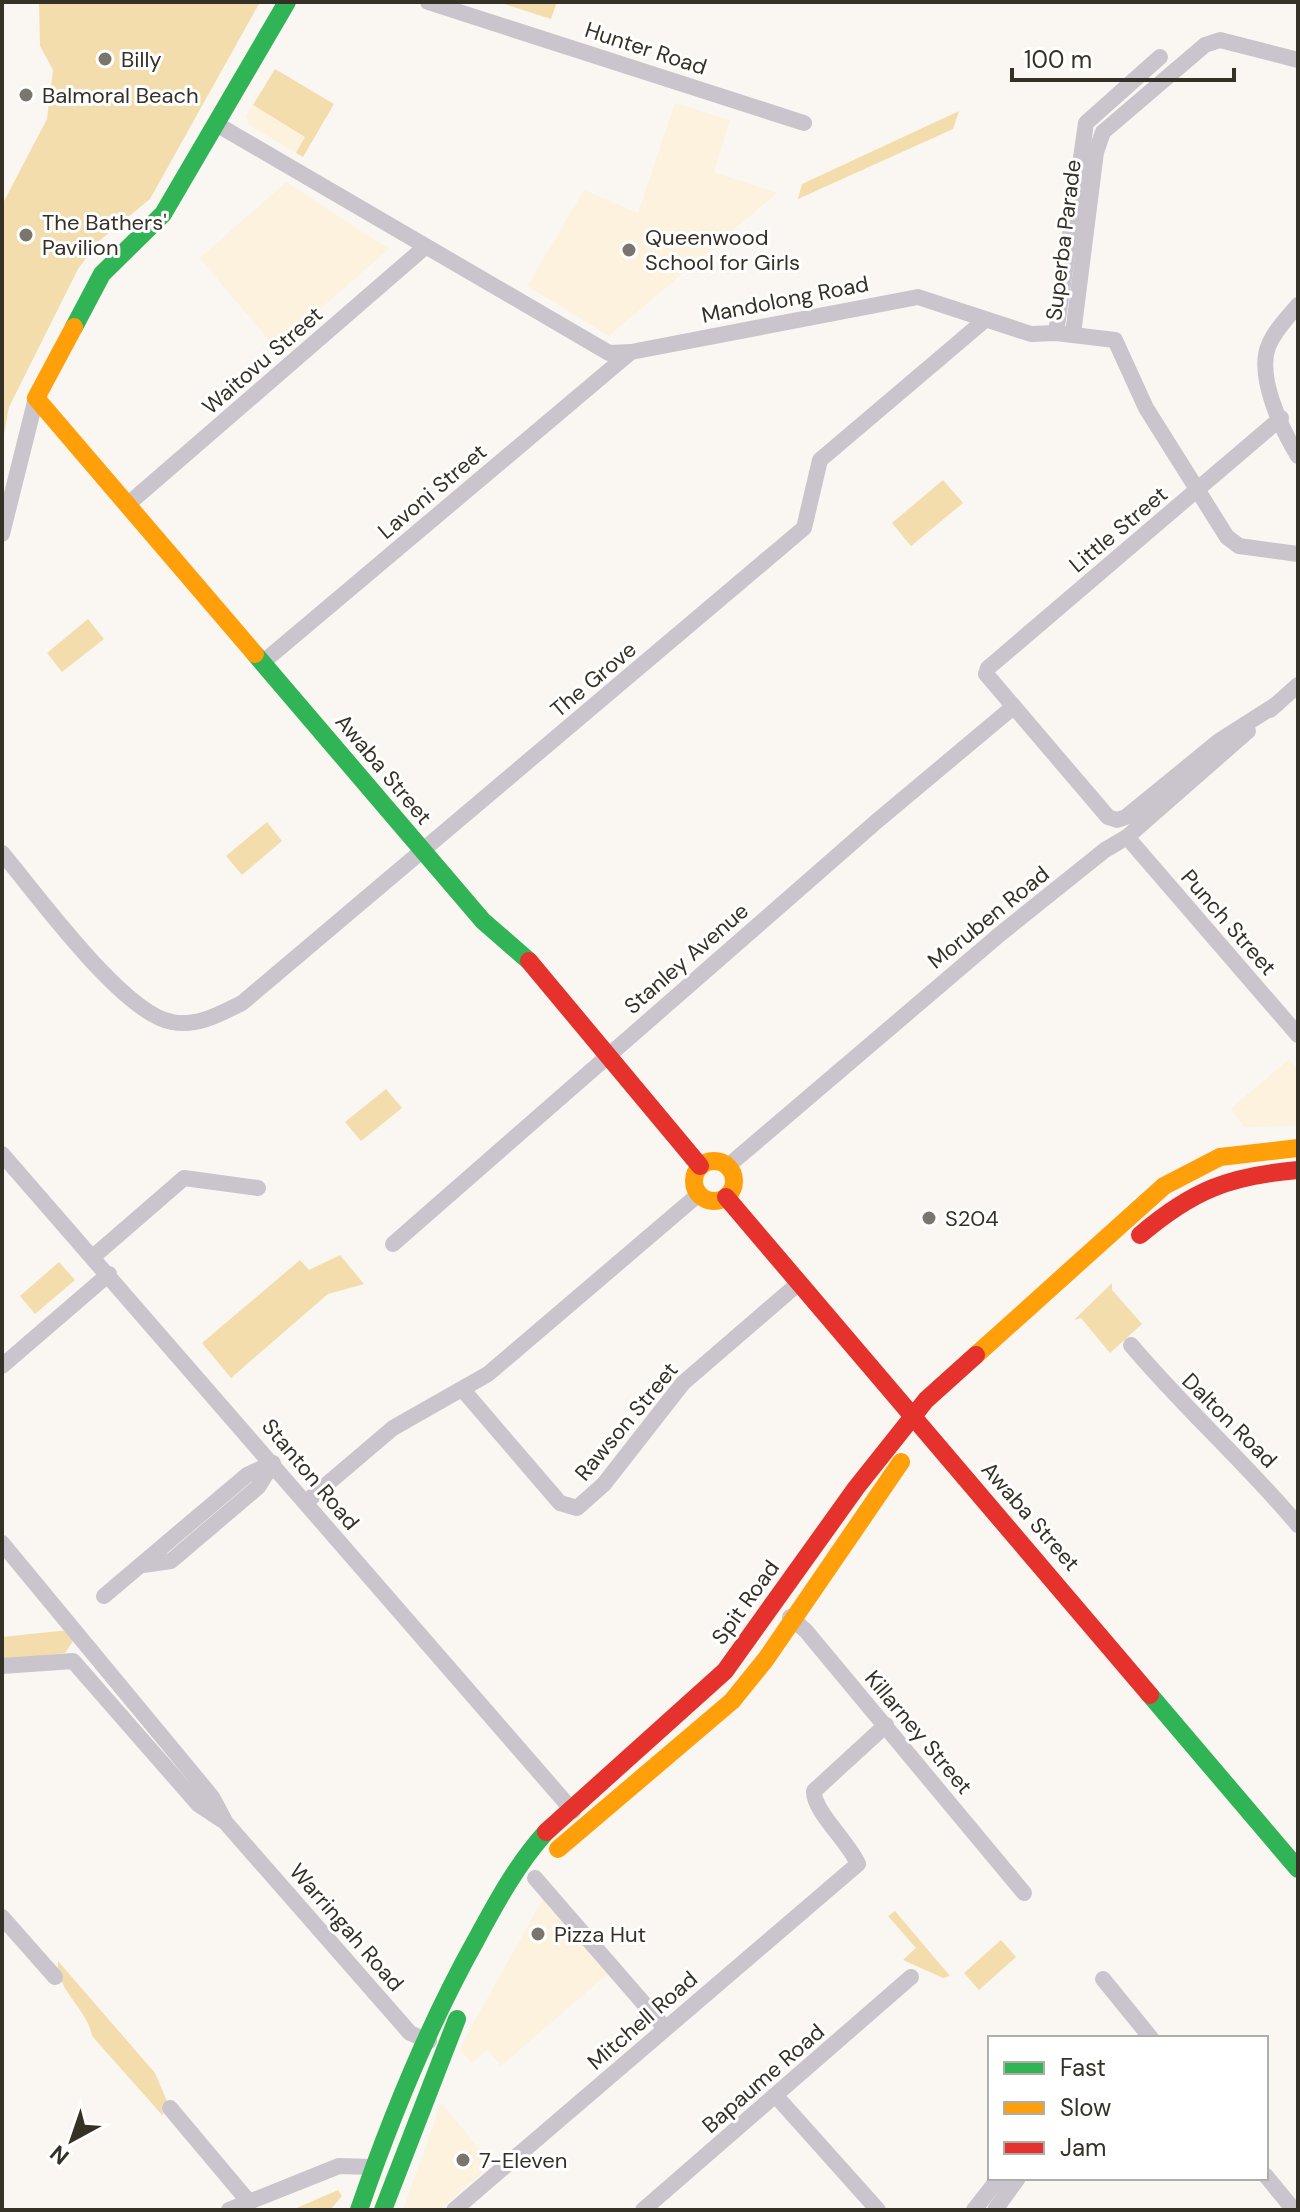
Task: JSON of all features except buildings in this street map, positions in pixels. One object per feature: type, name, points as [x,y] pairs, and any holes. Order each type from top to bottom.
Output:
[{"type":"main road","points":[[36,398],[102,274],[163,214],[218,125],[287,2]]},
{"type":"main road","name":"Awaba Street","points":[[36,398],[483,921],[527,958],[700,1166]]},
{"type":"main road","name":"Spit Road","points":[[359,2210],[424,2039],[512,1875],[539,1840],[570,1808],[693,1703],[741,1652],[856,1488],[913,1414],[1164,1186],[1220,1157],[1298,1148]]},
{"type":"main road","points":[[717,1161],[728,1166],[734,1181],[726,1197],[715,1201],[699,1194],[694,1182],[700,1166],[717,1161]]},
{"type":"main road","points":[[1122,1251],[1162,1216],[1201,1190],[1237,1175],[1298,1170]]},
{"type":"main road","name":"Awaba Street","points":[[726,1197],[1298,1869]]},
{"type":"main road","points":[[523,1897],[556,1851],[716,1717],[745,1685],[926,1430],[940,1416]]},
{"type":"main road","points":[[383,2210],[445,2046],[468,1996]]},
{"type":"street","name":"Hunter Road","points":[[428,2],[804,123]]},
{"type":"street","name":"Superba Parade","points":[[1073,334],[1096,152],[1103,132],[1205,45],[1220,40],[1298,60]]},
{"type":"street","name":"Superba Parade","points":[[1056,333],[1086,123],[1160,57]]},
{"type":"street","name":"Mandolong Road","points":[[218,125],[599,351],[631,352],[918,297],[1031,334],[1073,334],[1115,340],[1146,408],[1232,543],[1298,554]]},
{"type":"street","name":"Waitovu Street","points":[[127,505],[425,247]]},
{"type":"street","points":[[1298,305],[1273,338],[1266,360],[1266,375],[1298,456]]},
{"type":"street","name":"The Grove","points":[[2,853],[122,992],[153,1016],[178,1023],[208,1019],[242,1003],[804,528],[820,460],[985,320]]},
{"type":"street","name":"Lavoni Street","points":[[262,663],[631,352]]},
{"type":"street","points":[[2,534],[36,398]]},
{"type":"street","name":"Little Street","points":[[1012,708],[986,674],[988,668],[1281,418]]},
{"type":"street","name":"Moruben Road","points":[[728,1166],[999,935],[1105,850],[1127,837],[1298,685]]},
{"type":"street","name":"Moruben Road","points":[[1012,708],[1108,817],[1117,820],[1126,817],[1219,741],[1277,704]]},
{"type":"street","name":"Stanley Avenue","points":[[393,1244],[877,821],[1012,708]]},
{"type":"street","name":"Punch Street","points":[[1127,837],[1298,1035]]},
{"type":"street","name":"Stanton Road","points":[[2,1154],[94,1256],[585,1824]]},
{"type":"street","points":[[94,1256],[184,1178],[258,1188]]},
{"type":"street","points":[[306,1502],[393,1428],[488,1374],[699,1194]]},
{"type":"street","points":[[2,1365],[109,1274]]},
{"type":"street","name":"Rawson Street","points":[[463,1390],[560,1503],[577,1508],[604,1484],[683,1383],[799,1283]]},
{"type":"street","name":"Dalton Road","points":[[1131,1345],[1166,1388],[1252,1470],[1298,1525]]},
{"type":"street","points":[[104,1596],[143,1565],[171,1561],[258,1487],[273,1463]]},
{"type":"street","name":"Warringah Road","points":[[2,1543],[212,1797],[226,1823],[410,2033],[445,2046]]},
{"type":"street","name":"Killarney Street","points":[[773,1607],[794,1620],[886,1725],[1024,1893]]},
{"type":"street","name":"Warringah Road","points":[[2,1666],[73,1661],[198,1804],[226,1823]]},
{"type":"street","name":"Mitchell Road","points":[[454,2210],[858,1864],[851,1846],[814,1802],[814,1791],[886,1725]]},
{"type":"street","points":[[535,1878],[665,2028]]},
{"type":"street","points":[[2,1917],[55,1977]]},
{"type":"street","name":"Bapaume Road","points":[[643,2210],[911,1977]]},
{"type":"street","points":[[1103,1979],[1149,2036]]},
{"type":"street","points":[[776,2096],[878,2210]]},
{"type":"street","points":[[170,2108],[249,2202]]},
{"type":"street","points":[[229,2210],[339,2166],[373,2167]]},
{"type":"street","points":[[1268,2178],[1294,2210]]},
{"type":"street","points":[[974,2210],[997,2180]]},
{"type":"street","points":[[995,2210],[1017,2180]]},
{"type":"shaded area","points":[[39,2],[260,2],[150,199],[98,242],[78,269],[9,407],[2,445],[2,205],[47,119],[53,70],[40,46]]},
{"type":"shaded area","points":[[498,2],[557,2],[551,19]]},
{"type":"shaded area","points":[[275,69],[334,104],[303,157],[296,153],[305,137],[253,105]]},
{"type":"shaded area","name":"Queenwood School for Girls","points":[[675,103],[730,120],[714,172],[777,193],[609,336],[527,286],[584,190],[638,213]]},
{"type":"shaded area","points":[[253,105],[306,136],[296,153],[248,124],[246,116]]},
{"type":"shaded area","points":[[959,111],[953,129],[798,199],[802,184]]},
{"type":"shaded area","points":[[286,182],[389,249],[275,348],[200,258]]},
{"type":"shaded area","points":[[943,480],[963,503],[911,546],[892,523]]},
{"type":"shaded area","points":[[88,619],[104,639],[62,672],[47,653]]},
{"type":"shaded area","points":[[267,822],[282,841],[242,875],[226,856]]},
{"type":"shaded area","points":[[1289,1059],[1298,1069],[1298,1126],[1245,1127],[1230,1109]]},
{"type":"shaded area","points":[[386,1089],[402,1108],[361,1141],[345,1122]]},
{"type":"shaded area","points":[[340,1255],[364,1284],[328,1294],[231,1378],[202,1343],[300,1260],[309,1270]]},
{"type":"shaded area","points":[[59,1262],[75,1280],[35,1314],[20,1296]]},
{"type":"shaded area","points":[[1112,1283],[1112,1290],[1142,1324],[1110,1353],[1081,1318],[1074,1320]]},
{"type":"shaded area","points":[[69,1630],[75,1638],[65,1653],[2,1661],[2,1637]]},
{"type":"shaded area","points":[[545,1895],[611,1971],[501,2066],[487,2050],[472,2063],[460,2050],[465,2038]]},
{"type":"shaded area","points":[[895,1911],[950,1976],[943,1978],[903,1960],[916,1948],[888,1916]]},
{"type":"shaded area","points":[[1001,1940],[1016,1957],[979,1990],[964,1973]]},
{"type":"shaded area","points":[[58,1961],[155,2073],[167,2101],[162,2106],[163,2116],[92,2036],[61,1980]]},
{"type":"shaded area","name":"7-Eleven","points":[[441,2103],[492,2164],[439,2210],[403,2210]]},
{"type":"shaded area","points":[[338,2190],[342,2196],[330,2210],[292,2210]]},
{"type":"traffic: fast","points":[[74,327],[102,274],[163,214],[287,2]]},
{"type":"traffic: fast","points":[[255,654],[483,921],[529,961]]},
{"type":"traffic: fast","points":[[1150,1695],[1298,1869]]},
{"type":"traffic: fast","points":[[359,2210],[397,2106],[442,2005],[499,1898],[546,1832]]},
{"type":"traffic: fast","points":[[383,2210],[457,2019]]},
{"type":"traffic: slow","points":[[74,327],[36,398],[255,654]]},
{"type":"traffic: slow","points":[[976,1355],[1164,1186],[1220,1157],[1298,1148]]},
{"type":"traffic: slow","points":[[714,1161],[728,1167],[734,1181],[728,1195],[714,1201],[700,1195],[694,1181],[700,1167],[714,1161]]},
{"type":"traffic: slow","points":[[558,1849],[732,1701],[766,1659],[901,1462]]},
{"type":"traffic: jam","points":[[529,961],[700,1166]]},
{"type":"traffic: jam","points":[[1140,1235],[1177,1207],[1213,1188],[1252,1176],[1298,1170]]},
{"type":"traffic: jam","points":[[726,1197],[1150,1695]]},
{"type":"traffic: jam","points":[[546,1832],[725,1671],[856,1488],[926,1400],[976,1355]]},
{"type":"place","name":"Billy","points":[[105,59]]},
{"type":"place","name":"Balmoral Beach","points":[[26,95]]},
{"type":"place","name":"The Bathers' Pavilion","points":[[26,235]]},
{"type":"place","name":"Queenwood School for Girls","points":[[629,250]]},
{"type":"place","name":"S204","points":[[929,1218]]},
{"type":"place","name":"Pizza Hut","points":[[538,1934]]},
{"type":"place","name":"7-Eleven","points":[[463,2160]]}]
